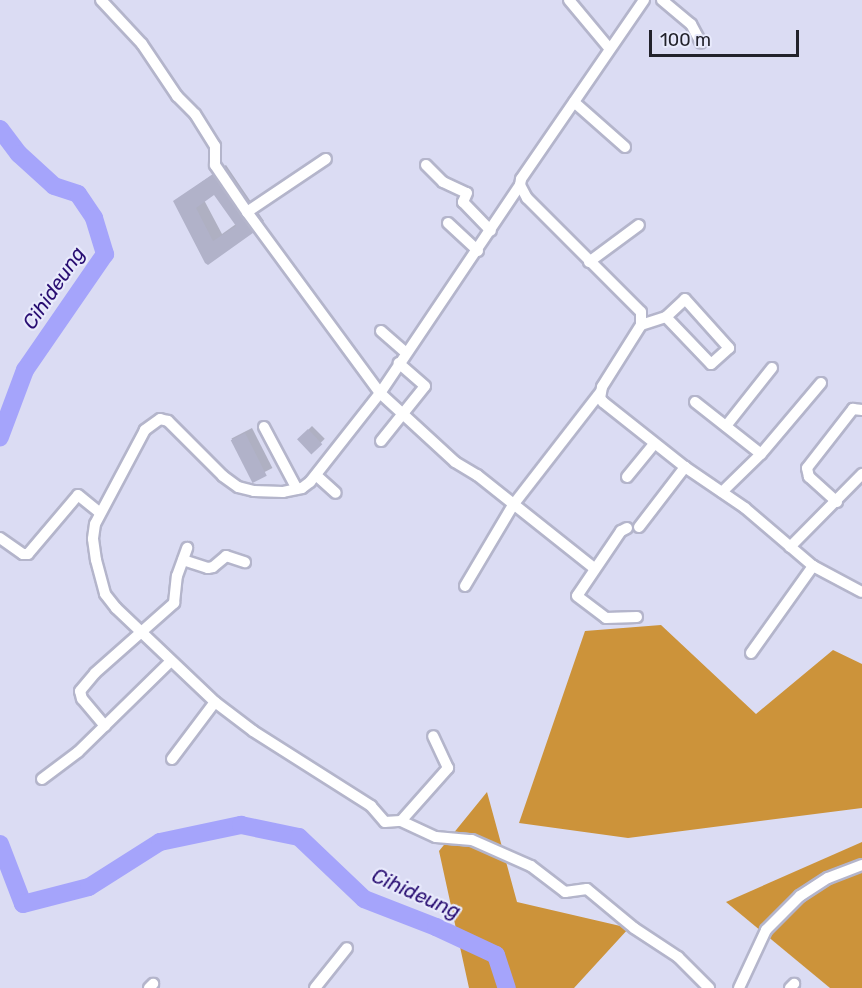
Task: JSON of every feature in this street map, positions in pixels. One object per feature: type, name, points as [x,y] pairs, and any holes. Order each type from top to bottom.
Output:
[{"type":"street","points":[[101,0],[142,44],[177,96],[195,114],[215,146],[215,165],[380,393],[455,462],[474,473],[594,568]]},
{"type":"street","points":[[569,0],[609,48]]},
{"type":"street","points":[[644,0],[521,179],[520,185],[478,251],[380,393],[317,476],[297,489],[273,493],[238,487],[223,476],[168,421],[160,419],[145,430],[100,513],[93,529],[93,539],[105,594],[116,609],[214,702],[253,731],[371,806],[385,822],[401,821],[436,837],[472,840],[531,866],[565,892],[587,889],[639,932],[678,957],[709,988]]},
{"type":"street","points":[[662,0],[691,24],[701,43]]},
{"type":"street","points":[[573,102],[625,147]]},
{"type":"street","points":[[247,212],[326,159]]},
{"type":"street","points":[[426,165],[443,182],[467,193],[463,202],[491,231]]},
{"type":"street","points":[[465,586],[513,505],[600,393],[642,325],[642,316],[638,308],[589,262],[527,198],[520,185]]},
{"type":"street","points":[[448,223],[478,251]]},
{"type":"street","points":[[589,262],[639,225]]},
{"type":"street","points":[[642,325],[666,317],[685,299],[729,348],[712,365],[666,317]]},
{"type":"street","points":[[381,331],[406,353]]},
{"type":"street","points":[[381,441],[425,384],[399,363]]},
{"type":"street","points":[[726,426],[772,368]]},
{"type":"street","points":[[722,492],[761,454],[821,383]]},
{"type":"street","points":[[600,393],[600,398],[607,407],[685,467],[722,492],[813,566],[862,592]]},
{"type":"street","points":[[696,402],[761,454]]},
{"type":"street","points":[[837,502],[809,477],[807,468],[853,409],[862,410]]},
{"type":"street","points":[[264,427],[297,489]]},
{"type":"street","points":[[627,477],[654,444]]},
{"type":"street","points":[[639,527],[685,467]]},
{"type":"street","points":[[790,547],[837,502],[862,474]]},
{"type":"street","points":[[317,476],[336,493]]},
{"type":"street","points":[[0,538],[23,554],[28,554],[78,495],[100,513]]},
{"type":"street","points":[[627,528],[621,531],[594,568],[578,598],[606,618],[637,617]]},
{"type":"street","points":[[105,726],[82,699],[80,691],[95,673],[174,603],[177,576],[187,548]]},
{"type":"street","points":[[183,560],[207,568],[213,567],[226,556],[244,562]]},
{"type":"street","points":[[751,653],[813,566]]},
{"type":"street","points":[[42,779],[78,752],[170,662]]},
{"type":"street","points":[[172,759],[214,702]]},
{"type":"street","points":[[401,821],[448,768],[433,736]]},
{"type":"street","points":[[739,988],[766,930],[800,896],[828,878],[862,865]]},
{"type":"street","points":[[315,988],[319,980],[347,948]]},
{"type":"shaded area","points":[[661,625],[756,714],[833,650],[862,664],[862,808],[628,838],[519,823],[585,631]]},
{"type":"shaded area","points":[[487,792],[517,902],[629,928],[574,988],[469,988],[439,851]]},
{"type":"shaded area","points":[[862,842],[862,988],[830,988],[726,902]]},
{"type":"building","points":[[216,172],[257,230],[208,265],[173,201]],"holes":[[[214,195],[236,226],[213,241],[196,208]]]},
{"type":"building","points":[[308,429],[322,444],[311,455],[297,439]]},
{"type":"building","points":[[245,433],[267,476],[253,483],[231,440]]},
{"type":"waterway","name":"Cihideung","points":[[0,129],[19,154],[54,186],[78,194],[94,218],[105,254],[25,370],[0,437]]},
{"type":"waterway","name":"Cihideung","points":[[0,844],[23,904],[89,887],[160,842],[241,825],[299,837],[364,899],[436,927],[496,955],[507,988]]}]
